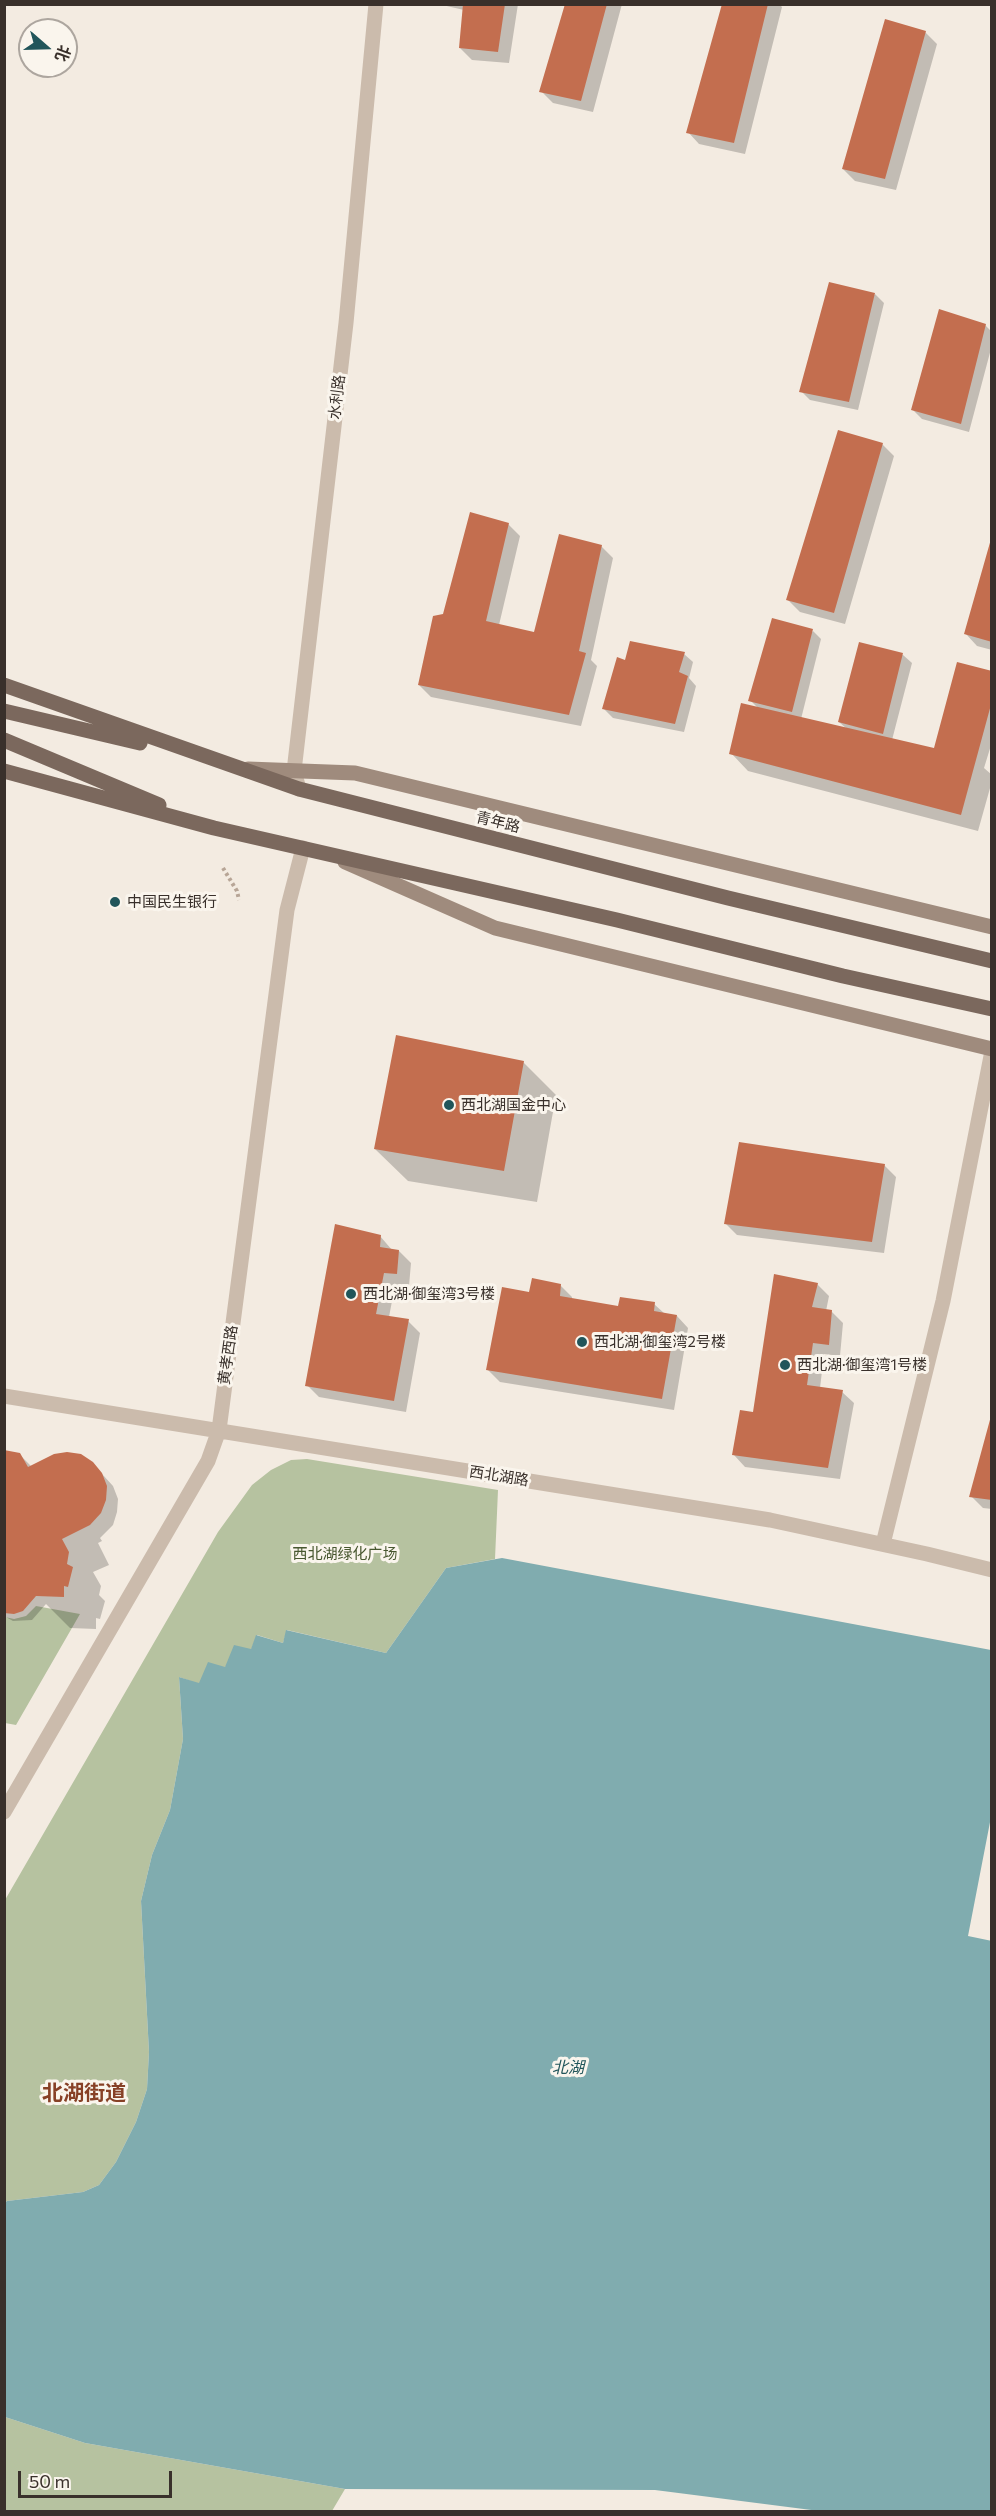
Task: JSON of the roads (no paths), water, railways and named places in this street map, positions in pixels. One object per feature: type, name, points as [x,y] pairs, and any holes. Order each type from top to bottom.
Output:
[{"type":"main road","name":"青年路","points":[[4,685],[299,789],[728,898],[992,962]]},
{"type":"main road","points":[[4,711],[213,760]]},
{"type":"main road","points":[[4,740],[214,828]]},
{"type":"main road","points":[[236,768],[355,773],[992,927]]},
{"type":"main road","points":[[4,771],[214,828],[992,1009]]},
{"type":"main road","points":[[326,853],[495,928],[992,1050]]},
{"type":"street","name":"水利路","points":[[299,789],[294,771],[346,323],[376,4]]},
{"type":"street","name":"黄孝西路","points":[[4,1812],[208,1461],[219,1430],[287,910],[303,848]]},
{"type":"street","points":[[883,1544],[943,1300],[992,1050]]},
{"type":"street","name":"西北湖路","points":[[4,1396],[770,1520],[992,1570]]},
{"type":"water","name":"北湖","points":[[502,1558],[991,1650],[991,1817],[968,1936],[992,1941],[991,2510],[988,2512],[827,2512],[655,2490],[345,2489],[85,2443],[5,2417],[5,2203],[83,2192],[99,2185],[116,2162],[136,2122],[147,2089],[149,2052],[141,1901],[152,1855],[170,1810],[183,1739],[179,1677],[199,1683],[208,1662],[225,1667],[234,1645],[251,1649],[256,1635],[283,1643],[286,1630],[386,1653],[446,1568]]},
{"type":"place","name":"中国民生银行","points":[[115,902]]},
{"type":"place","name":"西北湖国金中心","points":[[449,1105]]},
{"type":"place","name":"西北湖·御玺湾3号楼","points":[[351,1294]]},
{"type":"place","name":"西北湖·御玺湾2号楼","points":[[582,1342]]},
{"type":"place","name":"西北湖·御玺湾1号楼","points":[[785,1365]]},
{"type":"district","name":"北湖街道","points":[[84,2093]]},
{"type":"park label","name":"西北湖绿化广场","points":[[345,1554]]}]
